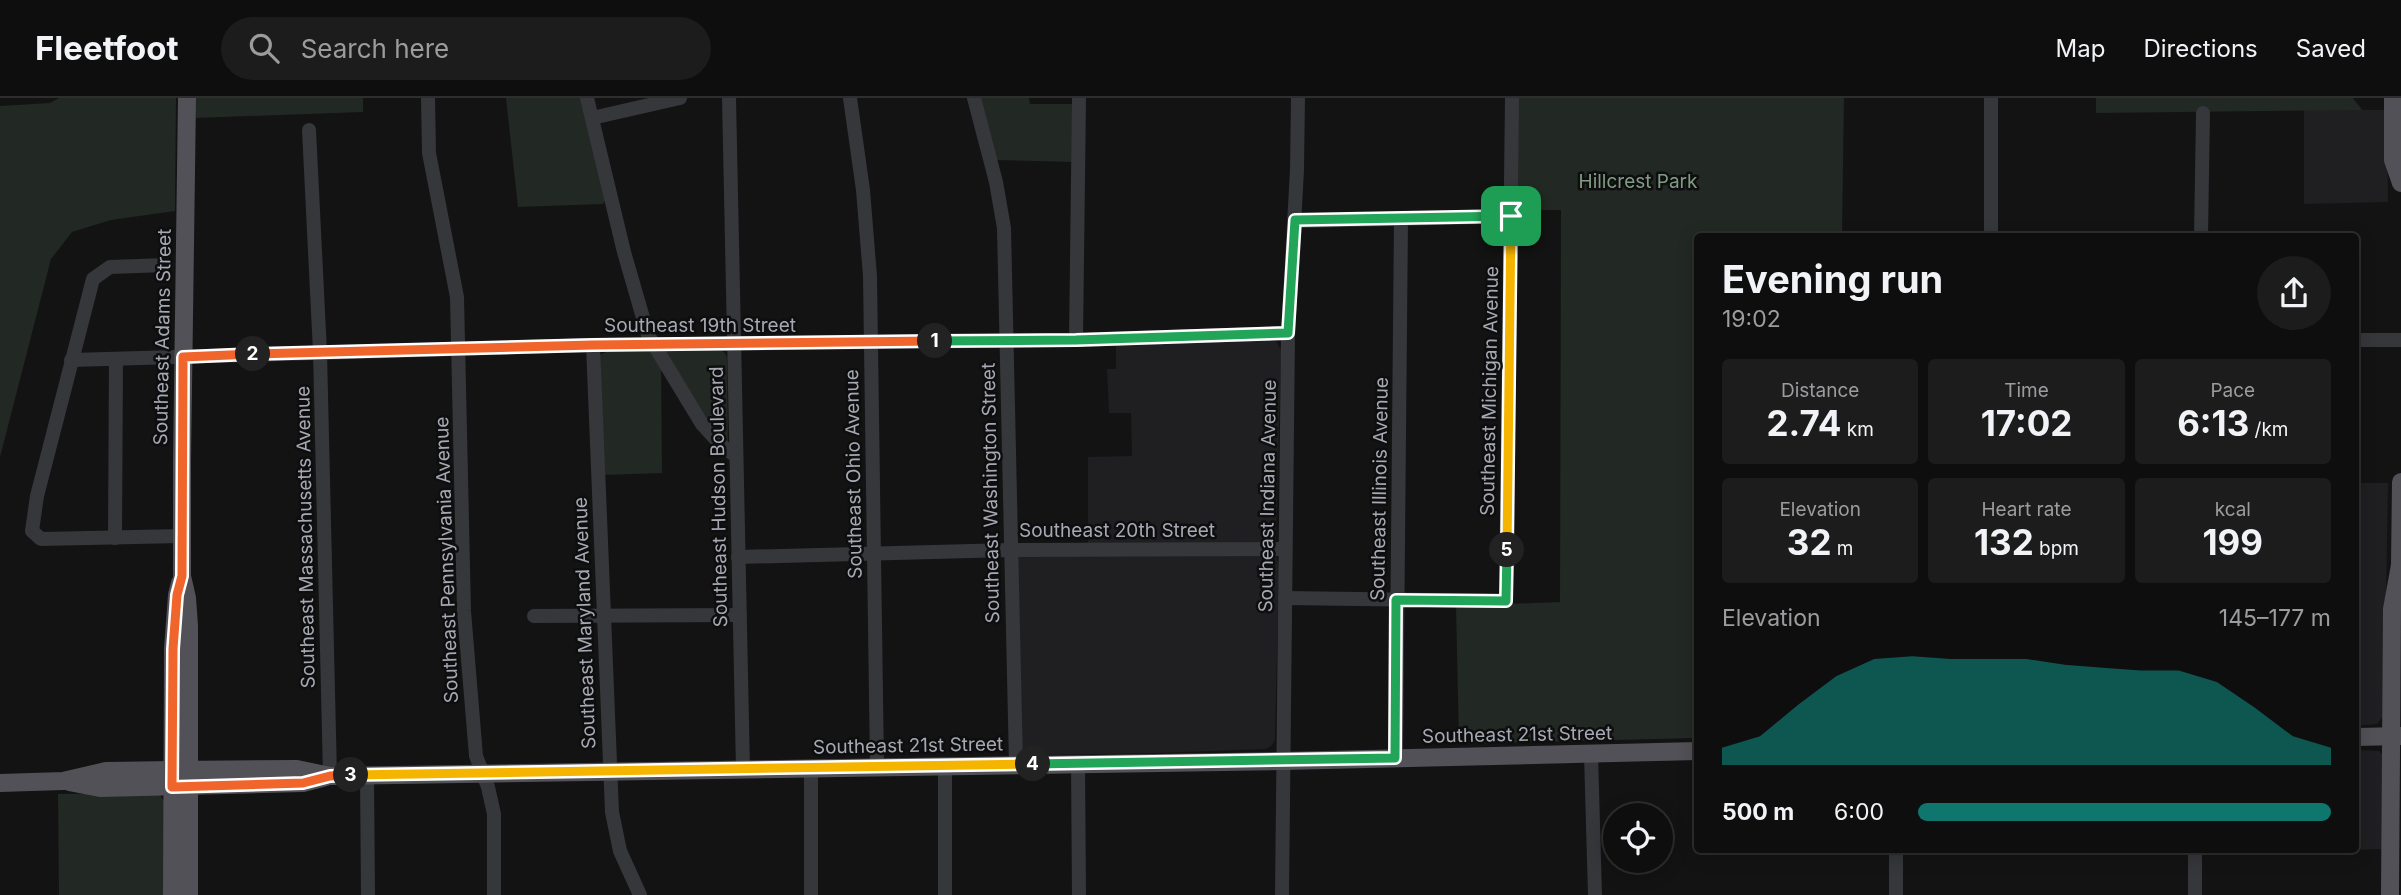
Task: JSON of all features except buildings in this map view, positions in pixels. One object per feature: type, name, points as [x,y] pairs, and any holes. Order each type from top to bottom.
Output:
[{"type":"main road","name":"Southeast Adams Street","points":[[187,98],[182,576],[174,622],[180,778],[189,895]]},
{"type":"main road","points":[[2393,98],[2393,160],[2401,183]]},
{"type":"main road","points":[[2390,895],[2396,736],[2392,609],[2401,567],[2401,482]]},
{"type":"main road","points":[[2359,737],[2396,736]]},
{"type":"main road","name":"Southeast 21st Street","points":[[0,783],[63,781],[106,771],[180,778],[297,769],[330,776],[1283,761],[1694,751]]},
{"type":"main road","name":"Southeast Adams Street","points":[[172,895],[180,778]]},
{"type":"street","name":"Southeast Pennsylvania Avenue","points":[[428,98],[429,153],[457,309],[461,563],[471,673],[472,726],[476,756],[494,814],[494,895]]},
{"type":"street","points":[[587,98],[624,252],[648,335],[702,424],[722,446],[736,456]]},
{"type":"street","points":[[592,118],[680,98]]},
{"type":"street","name":"Southeast Hudson Boulevard","points":[[729,98],[743,769]]},
{"type":"street","name":"Southeast Ohio Avenue","points":[[850,98],[869,245],[877,766]]},
{"type":"street","name":"Southeast Washington Street","points":[[974,98],[1003,218],[1016,764]]},
{"type":"street","points":[[1076,340],[1079,98]]},
{"type":"street","name":"Southeast Indiana Avenue","points":[[1282,895],[1288,333],[1295,220],[1298,98]]},
{"type":"street","name":"Southeast Michigan Avenue","points":[[1396,600],[1506,601],[1512,98]]},
{"type":"street","points":[[1991,98],[1991,233]]},
{"type":"street","points":[[2201,233],[2203,113]]},
{"type":"street","name":"Southeast Massachusetts Avenue","points":[[309,130],[320,352],[330,776]]},
{"type":"street","points":[[1295,220],[1526,216]]},
{"type":"street","name":"Southeast Illinois Avenue","points":[[1395,758],[1401,219]]},
{"type":"street","points":[[166,265],[115,266],[104,269],[97,274],[90,286],[37,496],[32,527],[33,535],[37,538],[182,536]]},
{"type":"street","name":"Southeast 19th Street","points":[[71,360],[593,345],[1076,340],[1288,333]]},
{"type":"street","points":[[2359,341],[2401,340]]},
{"type":"street","name":"Southeast Maryland Avenue","points":[[593,345],[609,771],[615,832],[640,895]]},
{"type":"street","points":[[115,538],[116,359]]},
{"type":"street","name":"Southeast 20th Street","points":[[738,557],[1010,550],[1285,549]]},
{"type":"street","points":[[1285,598],[1396,600]]},
{"type":"street","points":[[534,616],[740,615]]},
{"type":"street","points":[[1591,754],[1595,895]]},
{"type":"street","points":[[1078,764],[1079,895]]},
{"type":"street","points":[[945,765],[945,895]]},
{"type":"street","points":[[811,768],[811,895]]},
{"type":"street","points":[[367,775],[368,895]]},
{"type":"street","points":[[1896,853],[1896,895]]},
{"type":"street","points":[[2195,853],[2195,895]]},
{"type":"shaded area","points":[[2304,110],[2387,110],[2388,202],[2304,204]]},
{"type":"shaded area","points":[[1269,339],[1276,341],[1281,350],[1276,542],[1088,544],[1088,457],[1132,456],[1131,413],[1109,413],[1107,369],[1116,369],[1116,345]]},
{"type":"shaded area","points":[[2359,483],[2388,483],[2384,715],[2377,724],[2359,726]]},
{"type":"shaded area","points":[[1276,556],[1279,566],[1275,740],[1271,746],[1266,749],[1158,753],[1032,755],[1025,752],[1021,747],[1017,557]]},
{"type":"shaded area","points":[[2359,750],[2379,751],[2384,756],[2386,849],[2359,850]]},
{"type":"green space","points":[[59,98],[176,98],[175,211],[111,220],[72,232],[51,259],[0,457],[0,106],[50,103]]},
{"type":"green space","points":[[196,98],[363,98],[363,112],[196,118]]},
{"type":"green space","points":[[506,98],[580,98],[606,199],[603,204],[518,207]]},
{"type":"green space","points":[[980,98],[1029,98],[1030,104],[1073,104],[1072,162],[996,160]]},
{"type":"green space","name":"Hillcrest Park","points":[[1518,98],[1844,98],[1842,233],[1694,233],[1694,738],[1459,744],[1456,606],[1560,602],[1561,210],[1524,210],[1517,203]]},
{"type":"green space","points":[[2096,98],[2353,98],[2362,110],[2096,113]]},
{"type":"green space","points":[[648,349],[661,364],[662,473],[603,475],[600,355],[610,350]]},
{"type":"green space","points":[[669,349],[720,350],[725,353],[728,443],[722,443],[665,352]]},
{"type":"green space","points":[[58,794],[160,795],[164,801],[166,895],[59,895]]},
{"type":"route","points":[[1511,216],[1506,601],[1396,600],[1395,758],[330,776],[303,783],[172,787],[174,622],[182,576],[183,357],[593,345],[1076,340],[1288,333],[1295,220],[1511,216]]}]
